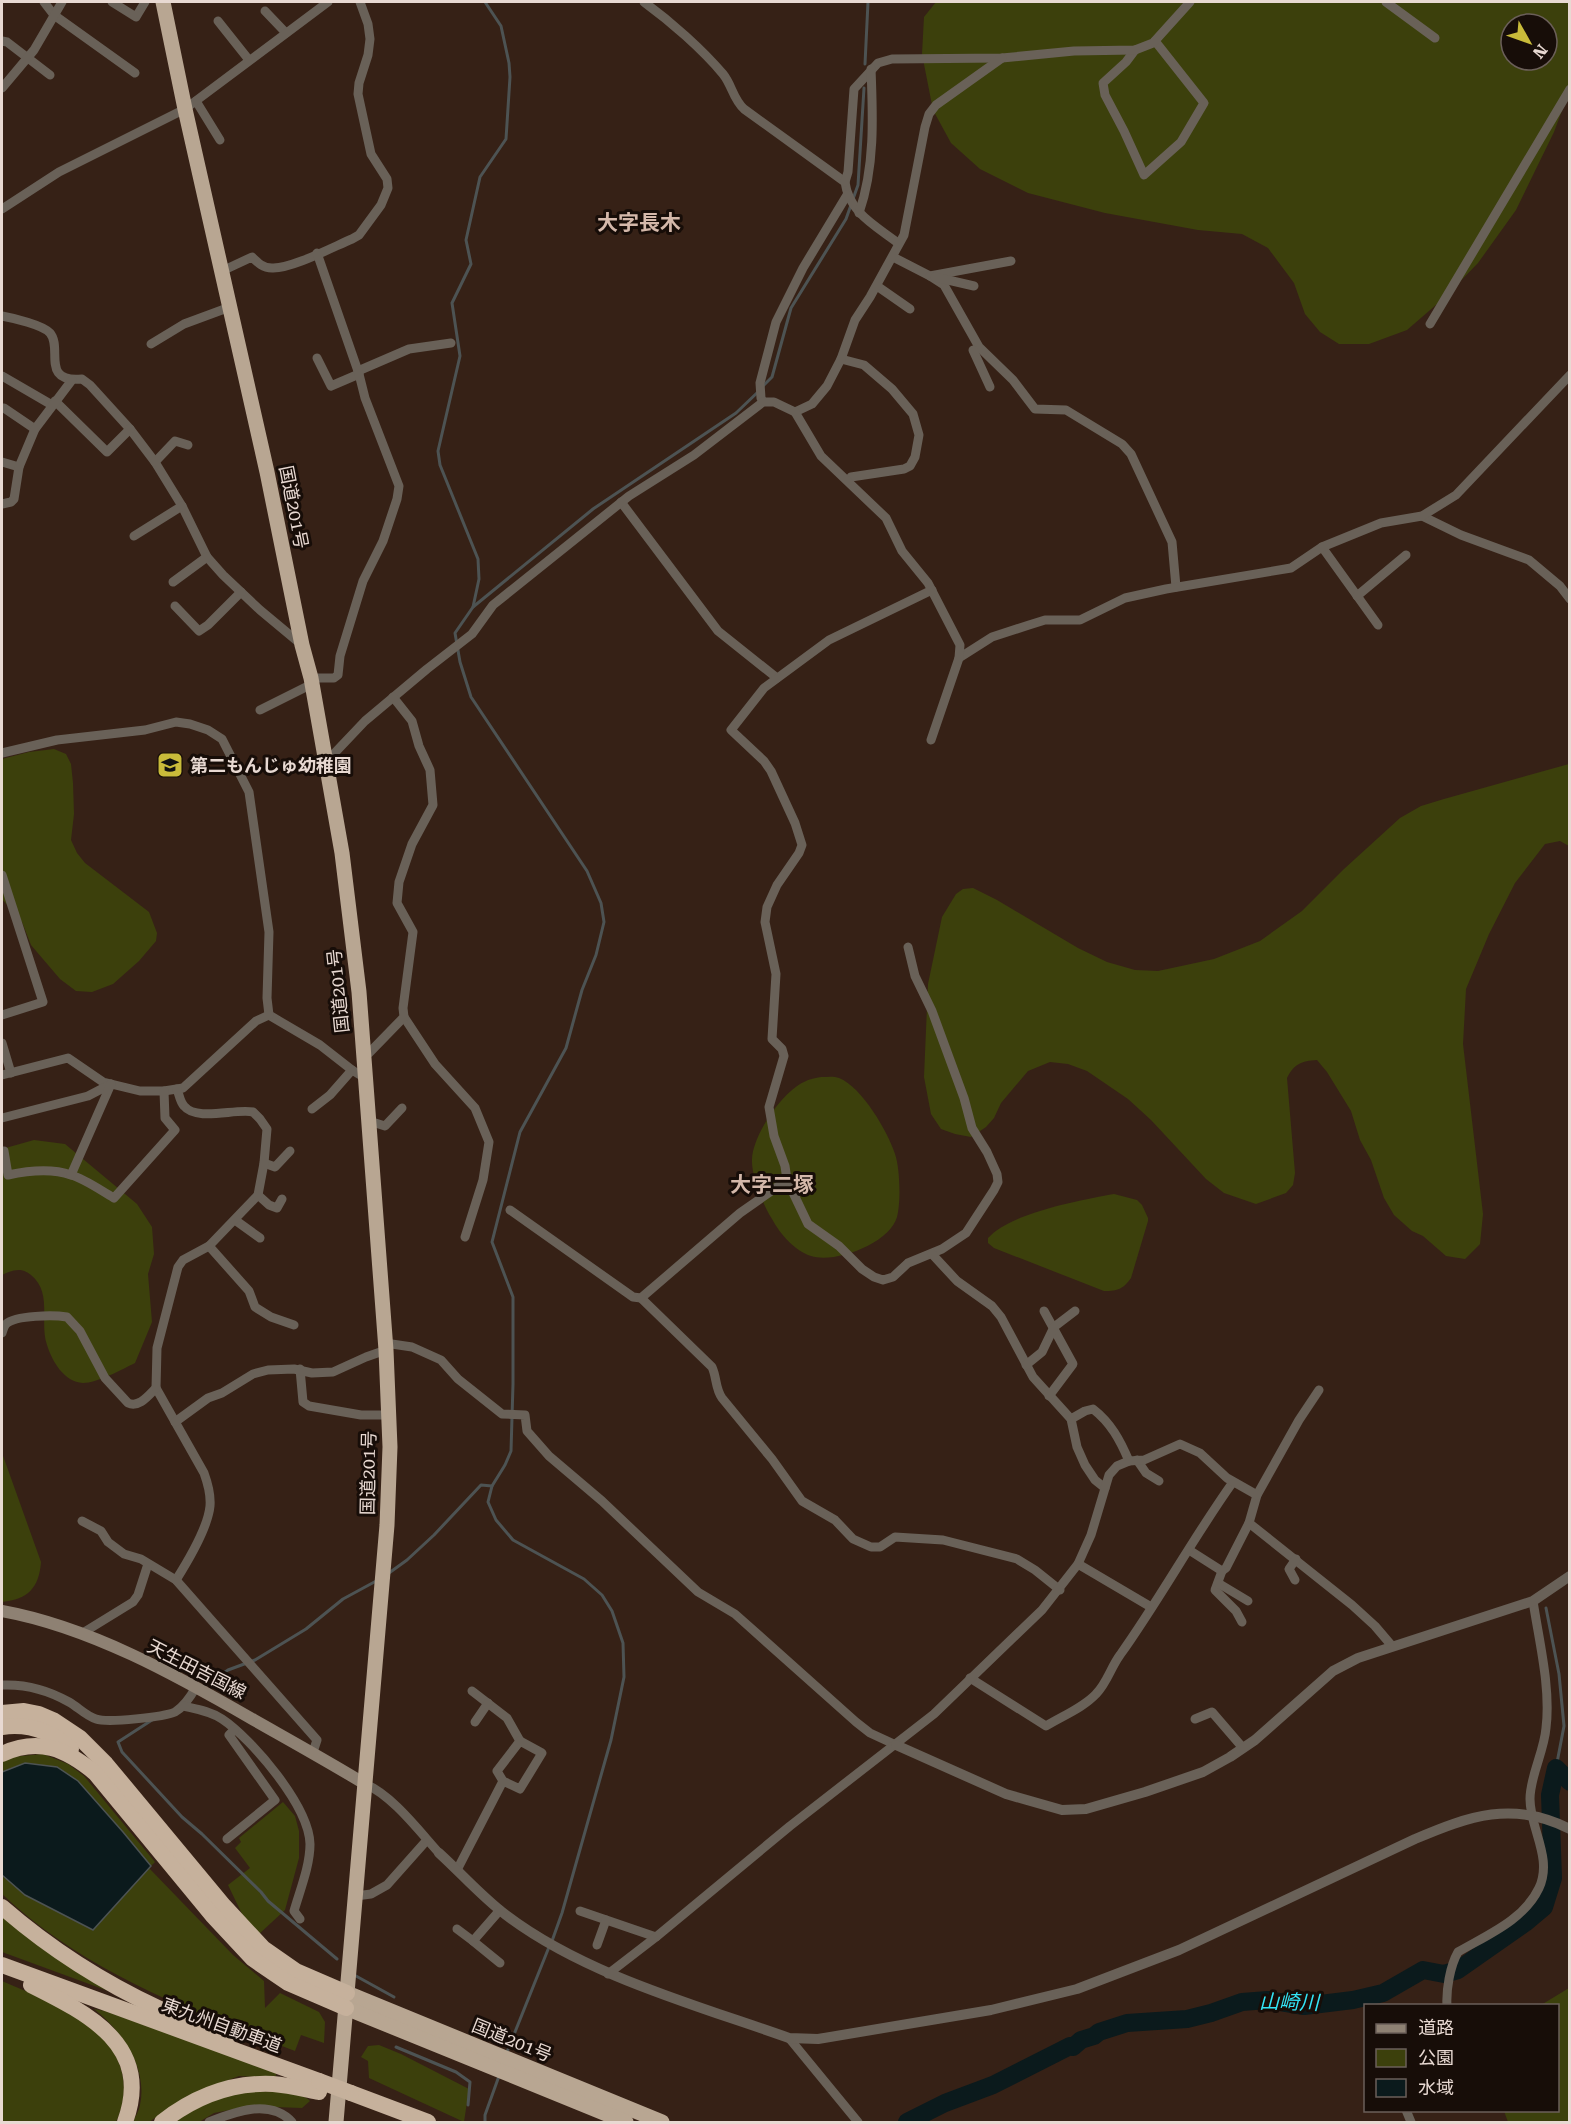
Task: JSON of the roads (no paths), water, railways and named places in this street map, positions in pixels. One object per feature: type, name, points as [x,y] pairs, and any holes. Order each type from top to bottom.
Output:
[{"type":"highway","name":"国道201号","points":[[163,2],[191,105],[222,271],[267,472],[327,761],[342,854],[359,992],[363,1055],[358,1074],[369,1121],[386,1347],[390,1447],[387,1525],[336,2122]]},
{"type":"highway","points":[[2,1711],[24,1711],[52,1720],[67,1728],[93,1750],[224,1906],[263,1948],[296,1971],[346,2000]]},
{"type":"highway","points":[[2,1727],[29,1726],[43,1730],[68,1746],[95,1773],[197,1897],[253,1959],[288,1983],[346,2000]]},
{"type":"highway","points":[[2,1754],[16,1748],[34,1745],[52,1747],[65,1751],[95,1773]]},
{"type":"highway","points":[[2,1907],[24,1926],[97,1975],[160,2009],[225,2035],[242,2053]]},
{"type":"highway","name":"東九州自動車道","points":[[2,1965],[242,2053],[351,2098],[428,2122]]},
{"type":"highway","points":[[2,1970],[73,2006],[94,2021],[117,2044],[131,2071],[133,2085],[132,2099],[125,2122]]},
{"type":"highway","name":"国道201号","points":[[346,2000],[513,2069],[626,2122]]},
{"type":"highway","name":"国道201号","points":[[513,2069],[662,2122]]},
{"type":"highway","points":[[162,2122],[197,2099],[223,2089],[274,2084],[319,2086]]},
{"type":"highway","points":[[351,2098],[410,2122]]},
{"type":"main road","name":"天生田吉国線","points":[[2,1611],[81,1634],[143,1660],[313,1752],[365,1784]]},
{"type":"street","points":[[44,2],[54,15],[135,73]]},
{"type":"street","points":[[2,88],[34,50],[62,2]]},
{"type":"street","points":[[112,2],[136,17],[146,2],[163,2]]},
{"type":"street","points":[[2,209],[58,172],[191,105],[328,2]]},
{"type":"street","points":[[222,271],[252,257],[260,266],[272,268],[286,266],[352,239],[359,235],[381,205],[388,188],[387,179],[370,154],[358,94],[370,39],[368,24],[360,2]]},
{"type":"street","points":[[644,2],[657,11],[725,76],[736,102],[845,182]]},
{"type":"street","points":[[898,243],[857,211],[847,196],[845,182],[849,172],[854,89],[878,63],[892,59],[1002,58],[1074,51],[1135,50],[1155,41],[1190,2]]},
{"type":"street","points":[[1386,2],[1435,38]]},
{"type":"street","points":[[266,11],[286,33]]},
{"type":"street","points":[[218,21],[249,60]]},
{"type":"street","points":[[2,41],[7,42],[50,75]]},
{"type":"street","points":[[1135,50],[1126,62],[1103,83],[1105,94],[1144,175],[1181,142],[1204,103],[1155,41]]},
{"type":"street","points":[[795,412],[812,404],[827,386],[841,359],[855,320],[904,235],[929,114],[936,105],[1002,58]]},
{"type":"street","points":[[857,211],[868,182],[873,120],[871,69]]},
{"type":"street","points":[[1430,324],[1569,89]]},
{"type":"street","points":[[191,105],[220,140]]},
{"type":"street","points":[[762,400],[760,383],[776,322],[803,268],[847,196]]},
{"type":"street","points":[[260,710],[311,681],[334,678],[338,675],[340,656],[363,581],[383,541],[397,500],[399,486],[365,398],[359,372],[317,253]]},
{"type":"street","points":[[893,256],[944,285],[990,387]]},
{"type":"street","points":[[930,276],[1011,261]]},
{"type":"street","points":[[930,276],[974,286]]},
{"type":"street","points":[[876,286],[910,309]]},
{"type":"street","points":[[152,344],[184,324],[230,307]]},
{"type":"street","points":[[2,316],[15,318],[49,331],[54,338],[55,368],[72,380],[82,379],[90,385],[130,429],[155,462],[182,506],[207,557],[240,592],[302,645]]},
{"type":"street","points":[[317,358],[331,386],[409,349],[451,343]]},
{"type":"street","points":[[972,350],[1013,380],[1028,404],[1035,409],[1066,410],[1122,444],[1131,454],[1172,542],[1176,587]]},
{"type":"street","points":[[841,359],[864,365],[892,389],[913,414],[918,435],[915,457],[910,466],[904,469],[852,477]]},
{"type":"street","points":[[959,658],[992,638],[1045,620],[1080,620],[1125,598],[1291,568],[1322,547],[1381,523],[1422,516],[1456,495],[1569,375]]},
{"type":"street","points":[[2,376],[54,403],[107,452],[130,429]]},
{"type":"street","points":[[2,504],[14,499],[19,467],[35,429],[72,380]]},
{"type":"street","points":[[327,761],[365,721],[472,634],[493,605],[621,502],[694,455],[762,400],[774,402],[795,412],[821,456],[852,477],[886,518],[902,551],[932,590],[960,645],[959,658],[931,740]]},
{"type":"street","points":[[4,408],[35,429]]},
{"type":"street","points":[[155,462],[175,441],[188,445]]},
{"type":"street","points":[[2,462],[19,467]]},
{"type":"street","points":[[621,502],[718,631],[777,678]]},
{"type":"street","points":[[134,536],[182,506]]},
{"type":"street","points":[[1422,516],[1461,535],[1529,560],[1560,586],[1569,598]]},
{"type":"street","points":[[1322,547],[1378,625]]},
{"type":"street","points":[[1357,596],[1406,555]]},
{"type":"street","points":[[173,582],[207,557]]},
{"type":"street","points":[[908,947],[915,976],[932,1011],[964,1098],[972,1128],[987,1152],[997,1174],[998,1182],[966,1233],[932,1254],[908,1263],[893,1277],[883,1280],[874,1277],[839,1246],[808,1224],[787,1180],[774,1136],[769,1107],[784,1056],[782,1050],[772,1039],[776,974],[765,922],[777,885],[802,845],[795,823],[771,771],[764,761],[731,730],[764,688],[829,640],[932,590]]},
{"type":"street","points":[[175,606],[199,631],[208,625],[240,592]]},
{"type":"street","points":[[393,697],[412,722],[419,746],[430,770],[433,805],[412,844],[398,893],[397,903],[413,932],[403,1008],[404,1017],[435,1064],[475,1108],[489,1142],[483,1180],[465,1237]]},
{"type":"street","points":[[2,753],[57,740],[145,730],[176,723],[190,724],[208,730],[222,740],[249,792],[269,932],[267,998],[269,1016]]},
{"type":"street","points":[[2,875],[43,1002],[2,1015]]},
{"type":"street","points":[[2,1043],[6,1074],[68,1058],[103,1082],[140,1091],[164,1091],[183,1088],[256,1020],[269,1016],[320,1045],[358,1074],[312,1109]]},
{"type":"street","points":[[363,1055],[369,1053],[404,1017]]},
{"type":"street","points":[[2,1118],[88,1096],[111,1084]]},
{"type":"street","points":[[71,1175],[111,1084]]},
{"type":"street","points":[[176,1580],[189,1561],[210,1507],[209,1488],[204,1473],[156,1388],[157,1348],[178,1267],[183,1260],[209,1246],[258,1195],[267,1130],[261,1119],[253,1112],[211,1114],[192,1111],[184,1107],[177,1089]]},
{"type":"street","points":[[2,1151],[4,1151],[8,1175],[24,1171],[71,1175],[114,1198],[175,1130],[165,1118],[164,1091]]},
{"type":"street","points":[[369,1121],[385,1126],[402,1108]]},
{"type":"street","points":[[264,1163],[275,1167],[290,1151]]},
{"type":"street","points":[[510,1210],[633,1298],[641,1298],[740,1213],[787,1180]]},
{"type":"street","points":[[258,1195],[269,1205],[277,1208],[282,1199]]},
{"type":"street","points":[[235,1220],[260,1238]]},
{"type":"street","points":[[209,1246],[249,1291],[255,1307],[271,1317],[294,1325]]},
{"type":"street","points":[[932,1254],[957,1281],[992,1306],[1001,1317],[1026,1365],[1049,1396],[1071,1419],[1077,1447],[1085,1465],[1095,1480],[1105,1488]]},
{"type":"street","points":[[641,1298],[712,1367],[716,1389],[722,1398],[772,1459],[802,1501],[836,1520],[853,1539],[871,1547],[880,1547],[895,1537],[943,1540],[1017,1559],[1035,1570],[1059,1590]]},
{"type":"street","points":[[1044,1311],[1073,1364],[1049,1396]]},
{"type":"street","points":[[1026,1365],[1042,1352],[1054,1328],[1075,1311]]},
{"type":"street","points":[[2,1333],[6,1324],[16,1319],[67,1317],[80,1331],[105,1378],[128,1403],[137,1404],[156,1388]]},
{"type":"street","points":[[175,1422],[208,1398],[222,1393],[253,1374],[268,1370],[300,1369],[312,1373],[333,1372],[386,1347],[412,1347],[441,1360],[458,1379],[502,1414],[525,1415],[527,1431],[549,1456],[602,1501],[698,1592],[735,1614],[870,1733],[1006,1794],[1062,1810],[1086,1809],[1203,1772],[1243,1749],[1333,1671],[1358,1658],[1392,1646],[1533,1601],[1569,1576]]},
{"type":"street","points":[[300,1369],[303,1402],[309,1406],[361,1415],[388,1415]]},
{"type":"street","points":[[1242,1622],[1236,1611],[1215,1590],[1222,1571],[1226,1568],[1249,1522],[1257,1495],[1299,1420],[1319,1390]]},
{"type":"street","points":[[1071,1419],[1093,1409],[1106,1418],[1133,1460],[1146,1473],[1159,1481]]},
{"type":"street","points":[[608,1974],[790,1826],[934,1714],[1042,1610],[1078,1564],[1091,1535],[1109,1475],[1117,1466],[1133,1460],[1144,1460],[1180,1444],[1200,1454],[1233,1482],[1257,1495]]},
{"type":"street","points":[[970,1678],[1046,1726],[1096,1695],[1189,1550],[1203,1524],[1233,1482]]},
{"type":"street","points":[[82,1521],[101,1531],[108,1542],[124,1554],[141,1559],[176,1580],[316,1740],[313,1752]]},
{"type":"street","points":[[1249,1522],[1352,1605],[1376,1626],[1392,1646]]},
{"type":"street","points":[[1189,1550],[1222,1571]]},
{"type":"street","points":[[1295,1580],[1289,1569],[1296,1559]]},
{"type":"street","points":[[81,1634],[133,1602],[138,1595],[148,1564]]},
{"type":"street","points":[[1078,1564],[1151,1607]]},
{"type":"street","points":[[1218,1583],[1248,1601]]},
{"type":"street","points":[[1447,2004],[1454,1958],[1458,1952],[1503,1927],[1527,1906],[1535,1895],[1544,1873],[1530,1796],[1544,1748],[1547,1725],[1545,1677],[1533,1601]]},
{"type":"street","points":[[2,1685],[30,1687],[50,1693],[69,1702],[90,1717],[108,1722],[174,1712],[183,1706],[196,1687]]},
{"type":"street","points":[[472,1691],[507,1718],[520,1741],[542,1754],[520,1789],[503,1781],[497,1771],[520,1741]]},
{"type":"street","points":[[475,1722],[488,1703]]},
{"type":"street","points":[[183,1706],[208,1712],[221,1719],[249,1743],[275,1772],[304,1818],[310,1846],[294,1911],[300,1919]]},
{"type":"street","points":[[1195,1719],[1212,1712],[1243,1749]]},
{"type":"street","points":[[227,1839],[275,1800],[229,1735],[234,1730]]},
{"type":"street","points":[[457,1870],[503,1781]]},
{"type":"street","points":[[365,1784],[374,1788],[397,1809],[500,1911],[535,1935],[608,1974],[789,2038],[818,2039],[991,2010],[1077,1989],[1179,1950],[1454,1822],[1475,1816],[1501,1813],[1533,1816],[1569,1829]]},
{"type":"street","points":[[356,1896],[371,1894],[387,1885],[427,1840]]},
{"type":"street","points":[[473,1941],[500,1911]]},
{"type":"street","points":[[580,1911],[656,1937]]},
{"type":"street","points":[[597,1945],[606,1920]]},
{"type":"street","points":[[457,1929],[500,1963]]},
{"type":"street","points":[[789,2038],[858,2122]]},
{"type":"street","points":[[209,2122],[257,2109],[275,2110],[292,2122]]},
{"type":"water","points":[[25,1763],[57,1767],[78,1781],[151,1866],[93,1930],[25,1895],[2,1875],[2,1772]]},
{"type":"waterway","points":[[473,607],[479,579],[478,559],[440,465],[438,451],[460,356],[452,303],[471,264],[466,240],[480,177],[506,139],[509,63],[501,26],[485,2]]},
{"type":"waterway","points":[[865,64],[868,2]]},
{"type":"waterway","points":[[853,199],[858,185],[864,88]]},
{"type":"waterway","points":[[763,386],[772,377],[791,308],[846,219],[851,205]]},
{"type":"waterway","points":[[552,1941],[611,1740],[624,1677],[623,1643],[612,1611],[602,1595],[584,1579],[513,1540],[496,1520],[488,1502],[492,1486],[511,1451],[513,1384],[513,1297],[492,1242],[520,1132],[566,1048],[582,990],[596,955],[604,922],[601,903],[587,871],[471,697],[460,662],[455,633],[473,607],[593,509],[736,413],[759,391]]},
{"type":"waterway","points":[[389,1573],[434,1535],[481,1485],[492,1486]]},
{"type":"waterway","points":[[203,1687],[228,1670],[255,1660],[306,1629],[343,1599],[378,1580]]},
{"type":"waterway","points":[[1546,1608],[1559,1674],[1564,1726],[1556,1768]]},
{"type":"waterway","points":[[152,1720],[118,1742],[122,1752],[182,1817],[202,1834],[268,1901],[337,1959]]},
{"type":"waterway","name":"山崎川","points":[[907,2122],[945,2103],[993,2085],[1070,2046],[1073,2047],[1081,2040],[1127,2023],[1187,2019],[1242,2002],[1268,2000],[1304,2006],[1353,2000],[1383,1993],[1423,1970],[1444,1974],[1458,1970],[1544,1907],[1553,1878],[1550,1795],[1556,1768],[1570,1782]]},
{"type":"waterway","points":[[507,2052],[549,1947]]},
{"type":"waterway","points":[[356,1976],[394,1997]]},
{"type":"waterway","points":[[396,2047],[456,2072],[470,2082],[468,2105]]},
{"type":"waterway","points":[[485,2122],[485,2115],[499,2076]]},
{"type":"place","name":"第二もんじゅ幼稚園","points":[[170,765]]},
{"type":"district","name":"大字長木","points":[[639,223]]},
{"type":"district","name":"大字二塚","points":[[772,1185]]}]
